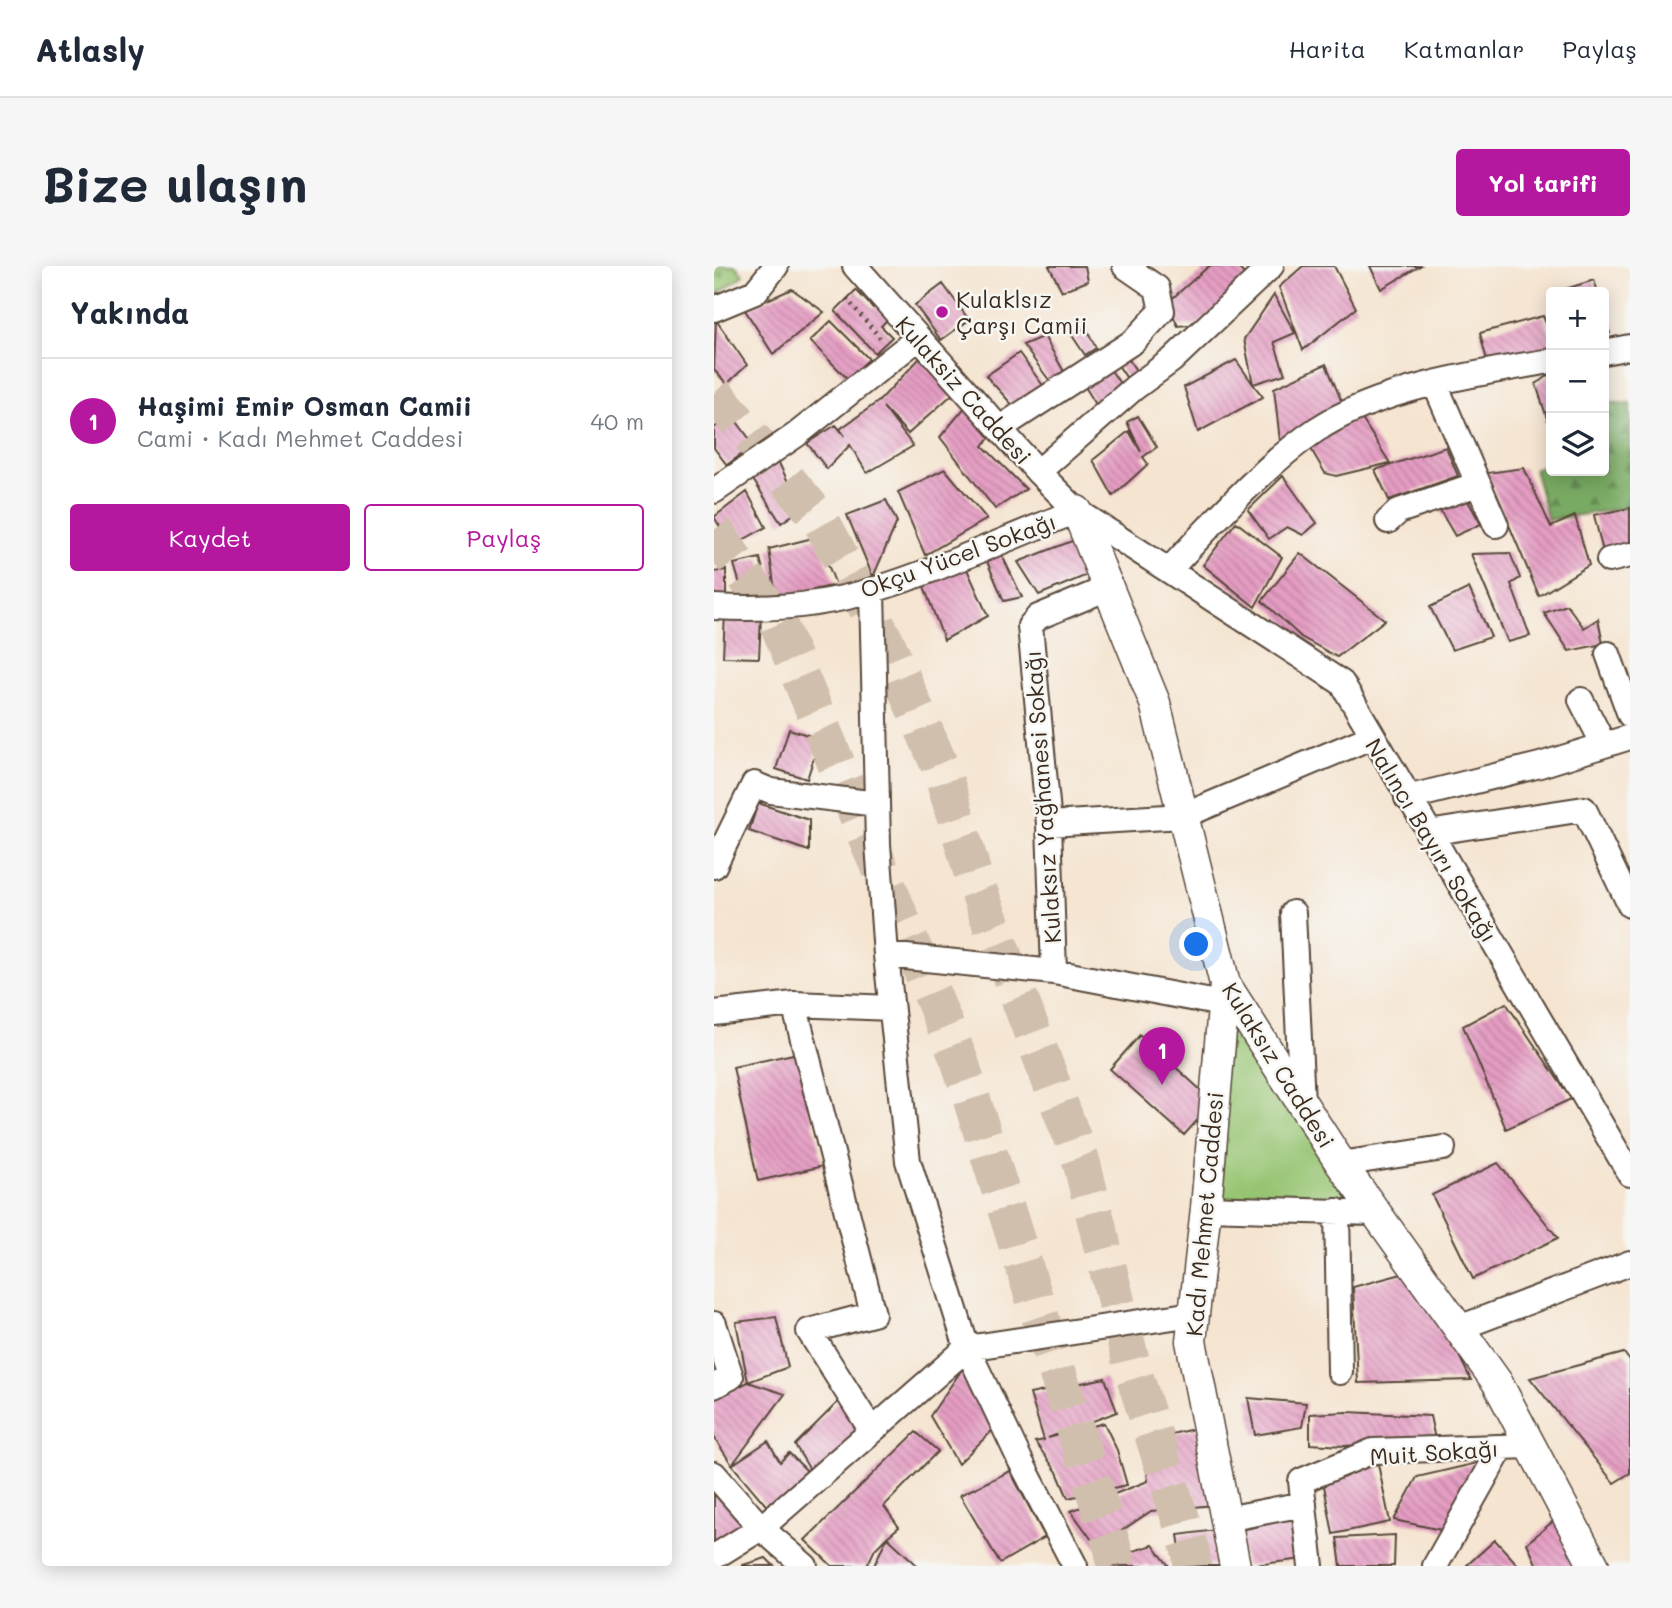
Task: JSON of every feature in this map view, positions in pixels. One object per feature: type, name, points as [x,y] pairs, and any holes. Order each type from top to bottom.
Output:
[{"type":"street","points":[[714,309],[755,292],[776,266]]},
{"type":"street","name":"Kulaksiz Caddesi","points":[[855,266],[917,339],[1038,472],[1077,511],[1127,544]]},
{"type":"street","points":[[1000,428],[1135,341],[1162,311],[1157,288],[1125,266]]},
{"type":"street","points":[[1038,472],[1134,388],[1172,360],[1266,269]]},
{"type":"street","points":[[714,491],[796,435],[917,339]]},
{"type":"street","points":[[1609,351],[1630,347]]},
{"type":"street","points":[[1168,570],[1225,509],[1316,430],[1363,407],[1435,384],[1546,362]]},
{"type":"street","points":[[1435,384],[1496,525]]},
{"type":"street","points":[[1388,521],[1399,512],[1478,484]]},
{"type":"street","name":"Kulaksız Caddesi","points":[[1077,511],[1155,703],[1224,994],[1341,1164],[1497,1382],[1516,1446],[1594,1566]]},
{"type":"street","name":"Okçu Yücel Sokağı","points":[[714,607],[810,604],[872,591],[1077,511]]},
{"type":"street","points":[[1105,580],[1127,544]]},
{"type":"street","name":"Nalıncı Bayırı Sokağı","points":[[1127,544],[1342,683],[1371,737],[1630,1174]]},
{"type":"street","name":"Kulaksız Yağhanesi Sokağı","points":[[1054,972],[1049,824],[1030,626],[1038,617],[1105,580]]},
{"type":"street","points":[[872,591],[877,804],[886,955],[908,1161],[967,1348],[1020,1460],[1075,1566]]},
{"type":"street","points":[[1608,654],[1630,715]]},
{"type":"street","points":[[1581,700],[1604,745]]},
{"type":"street","points":[[1049,824],[1183,817],[1371,737]]},
{"type":"street","points":[[1407,798],[1630,737]]},
{"type":"street","points":[[714,866],[754,784],[771,791],[877,804]]},
{"type":"street","points":[[1428,834],[1584,808],[1630,905]]},
{"type":"street","points":[[1293,912],[1301,1103]]},
{"type":"street","points":[[886,955],[1054,972],[1224,994]]},
{"type":"street","name":"Kadı Mehmet Caddesi","points":[[1224,994],[1206,1208],[1191,1341],[1236,1566]]},
{"type":"street","points":[[714,1013],[794,1004],[891,1008]]},
{"type":"street","points":[[794,1004],[873,1314],[809,1331],[872,1431]]},
{"type":"street","points":[[1341,1164],[1443,1148]]},
{"type":"street","points":[[1206,1208],[1376,1213]]},
{"type":"street","points":[[1337,1211],[1340,1372]]},
{"type":"street","points":[[1459,1328],[1630,1263]]},
{"type":"street","points":[[714,1557],[761,1528],[967,1348],[1193,1314]]},
{"type":"street","points":[[714,1324],[731,1377],[714,1386]]},
{"type":"street","points":[[1435,1566],[1516,1446]]},
{"type":"street","name":"Muit Sokağı","points":[[1311,1566],[1301,1480],[1373,1451],[1516,1446]]},
{"type":"street","points":[[714,1474],[761,1528],[805,1566]]},
{"type":"street","points":[[1226,1519],[1304,1504]]},
{"type":"path","points":[[847,299],[895,356]]},
{"type":"green space","points":[[714,266],[736,266],[743,275],[714,297]]},
{"type":"green space","points":[[1609,402],[1630,404],[1630,507],[1548,520],[1534,469],[1546,465],[1546,476],[1609,476]]},
{"type":"green space","points":[[1230,1005],[1359,1210],[1210,1202]]},
{"type":"building","points":[[1049,266],[1085,266],[1088,281],[1062,291]]},
{"type":"building","points":[[1209,266],[1237,266],[1249,280],[1199,324],[1178,326],[1167,303]]},
{"type":"building","points":[[1303,266],[1334,266],[1356,308],[1303,350],[1279,287]]},
{"type":"building","points":[[1370,266],[1420,266],[1381,289]]},
{"type":"building","points":[[1594,280],[1596,287],[1572,287]]},
{"type":"building","name":"Kulaklsız Çarşı Camii","points":[[943,284],[969,320],[941,340],[915,305]]},
{"type":"building","points":[[792,289],[824,312],[773,354],[745,310]]},
{"type":"building","points":[[856,290],[873,308],[877,305],[889,318],[881,326],[892,337],[875,353],[835,311]]},
{"type":"building","points":[[1274,295],[1295,333],[1274,342],[1285,374],[1253,384],[1244,339]]},
{"type":"building","points":[[1543,316],[1546,323],[1546,352],[1489,369],[1480,333]]},
{"type":"building","points":[[716,320],[747,365],[727,384],[714,370]]},
{"type":"building","points":[[831,321],[869,359],[848,379],[810,341]]},
{"type":"building","points":[[1086,328],[1096,348],[1085,355],[1071,334]]},
{"type":"building","points":[[1044,336],[1067,377],[1049,380],[1023,345]]},
{"type":"building","points":[[1019,353],[1050,395],[1017,410],[986,376]]},
{"type":"building","points":[[1126,355],[1142,380],[1130,383],[1116,362]]},
{"type":"building","points":[[921,357],[955,392],[908,434],[883,407],[913,446],[867,473],[850,445],[827,469],[807,443],[836,425],[845,436],[840,429],[879,401]]},
{"type":"building","points":[[1236,360],[1263,397],[1198,432],[1184,387]]},
{"type":"building","points":[[1106,363],[1125,391],[1100,411],[1084,385]]},
{"type":"building","points":[[1326,364],[1344,407],[1280,441],[1274,388]]},
{"type":"building","points":[[1546,377],[1546,415],[1536,384]]},
{"type":"building","points":[[967,405],[993,433],[983,446],[1026,489],[995,509],[940,437]]},
{"type":"building","points":[[732,415],[754,445],[727,465],[714,448],[714,428]]},
{"type":"building","points":[[1138,416],[1157,447],[1143,457],[1148,464],[1113,496],[1093,460],[1129,431],[1141,452],[1127,422]]},
{"type":"building","points":[[1360,416],[1390,463],[1336,476],[1325,473],[1308,444]]},
{"type":"building","points":[[1446,447],[1458,476],[1389,500],[1375,470]]},
{"type":"building","points":[[778,461],[801,509],[781,523],[750,475]]},
{"type":"building","points":[[1524,468],[1551,527],[1575,516],[1589,565],[1539,596],[1487,473]]},
{"type":"building","points":[[945,469],[987,519],[925,555],[898,492]]},
{"type":"building","points":[[1283,476],[1317,523],[1303,535],[1287,527],[1269,539],[1248,510]]},
{"type":"building","points":[[747,492],[766,527],[732,546],[714,517]]},
{"type":"building","points":[[1464,494],[1481,524],[1455,536],[1438,507]]},
{"type":"building","points":[[886,500],[897,522],[873,577],[847,515]]},
{"type":"building","points":[[1630,508],[1630,550],[1604,556],[1594,515]]},
{"type":"building","points":[[1236,522],[1282,557],[1255,607],[1203,565]]},
{"type":"building","points":[[714,531],[727,545],[714,557]]},
{"type":"building","points":[[817,537],[836,585],[776,598],[769,549]]},
{"type":"building","points":[[1077,539],[1092,573],[1039,595],[1018,562]]},
{"type":"building","points":[[998,547],[1022,597],[1004,601],[985,557]]},
{"type":"building","points":[[1300,553],[1385,620],[1337,657],[1301,637],[1262,601]]},
{"type":"building","points":[[1510,553],[1520,578],[1511,584],[1530,636],[1508,642],[1471,554]]},
{"type":"building","points":[[760,558],[770,596],[744,598],[734,564]]},
{"type":"building","points":[[966,567],[988,616],[944,640],[922,581]]},
{"type":"building","points":[[726,570],[726,599],[714,598],[714,572]]},
{"type":"building","points":[[1469,588],[1491,637],[1452,650],[1430,607]]},
{"type":"building","points":[[1567,605],[1584,628],[1598,619],[1603,644],[1569,651],[1544,613]]},
{"type":"building","points":[[725,613],[761,615],[759,658],[723,657]]},
{"type":"building","points":[[789,729],[820,739],[807,779],[776,769]]},
{"type":"building","points":[[758,803],[809,820],[809,851],[749,831]]},
{"type":"building","points":[[1506,1003],[1571,1099],[1506,1129],[1463,1026]]},
{"type":"building","points":[[1140,1035],[1214,1102],[1184,1135],[1110,1069]]},
{"type":"building","points":[[798,1053],[823,1166],[758,1181],[733,1067]]},
{"type":"building","points":[[1498,1163],[1558,1238],[1473,1279],[1432,1195]]},
{"type":"building","points":[[1417,1270],[1471,1380],[1358,1383],[1353,1287]]},
{"type":"building","points":[[776,1317],[788,1367],[748,1382],[736,1322]]},
{"type":"building","points":[[1624,1353],[1630,1361],[1630,1473],[1614,1483],[1530,1378]]},
{"type":"building","points":[[965,1365],[994,1429],[958,1464],[930,1416]]},
{"type":"building","points":[[1105,1378],[1117,1412],[1048,1438],[1104,1423],[1117,1450],[1127,1485],[1068,1498],[1057,1472],[1035,1442],[1044,1440],[1030,1394]]},
{"type":"building","points":[[748,1382],[785,1394],[732,1465],[714,1437],[714,1399]]},
{"type":"building","points":[[843,1397],[867,1435],[816,1480],[795,1445]]},
{"type":"building","points":[[1248,1398],[1306,1403],[1302,1427],[1255,1435]]},
{"type":"building","points":[[1347,1412],[1430,1416],[1435,1439],[1345,1446],[1310,1444],[1310,1414]]},
{"type":"building","points":[[1199,1428],[1214,1505],[1151,1511],[1097,1547],[1071,1511],[1148,1481],[1143,1440]]},
{"type":"building","points":[[916,1432],[938,1451],[884,1506],[899,1527],[875,1549],[867,1566],[832,1566],[805,1540]]},
{"type":"building","points":[[768,1441],[780,1462],[789,1453],[816,1480],[775,1516],[732,1465]]},
{"type":"building","points":[[1486,1461],[1451,1532],[1394,1520],[1417,1477]]},
{"type":"building","points":[[1378,1464],[1390,1522],[1333,1534],[1322,1475]]},
{"type":"building","points":[[1010,1471],[1045,1537],[1000,1563],[960,1495]]},
{"type":"building","points":[[714,1481],[751,1524],[714,1551]]},
{"type":"building","points":[[1294,1518],[1304,1559],[1246,1566],[1237,1531]]},
{"type":"building","points":[[1557,1518],[1580,1566],[1537,1566],[1527,1543]]},
{"type":"building","points":[[1223,1529],[1228,1566],[1183,1566],[1178,1535]]},
{"type":"building","points":[[1395,1535],[1394,1566],[1341,1566],[1337,1538]]},
{"type":"building","points":[[887,1537],[918,1566],[874,1566]]},
{"type":"building","points":[[1495,1540],[1519,1566],[1466,1566]]},
{"type":"building","points":[[1153,1545],[1169,1566],[1100,1566],[1097,1562]]},
{"type":"building","points":[[766,1558],[774,1566],[743,1566],[743,1565]]},
{"type":"tunnel","points":[[714,393],[820,519],[888,647],[942,771],[975,881],[1082,1164],[1134,1374],[1191,1553],[1192,1566]]},
{"type":"tunnel","points":[[714,530],[778,623],[960,1062],[1113,1549],[1116,1566]]},
{"type":"place","name":"Kulaklsız Çarşı Camii","points":[[942,312]]},
{"type":"place","name":"Haşimi Emir Osman Camii","points":[[1162,1085]]}]
